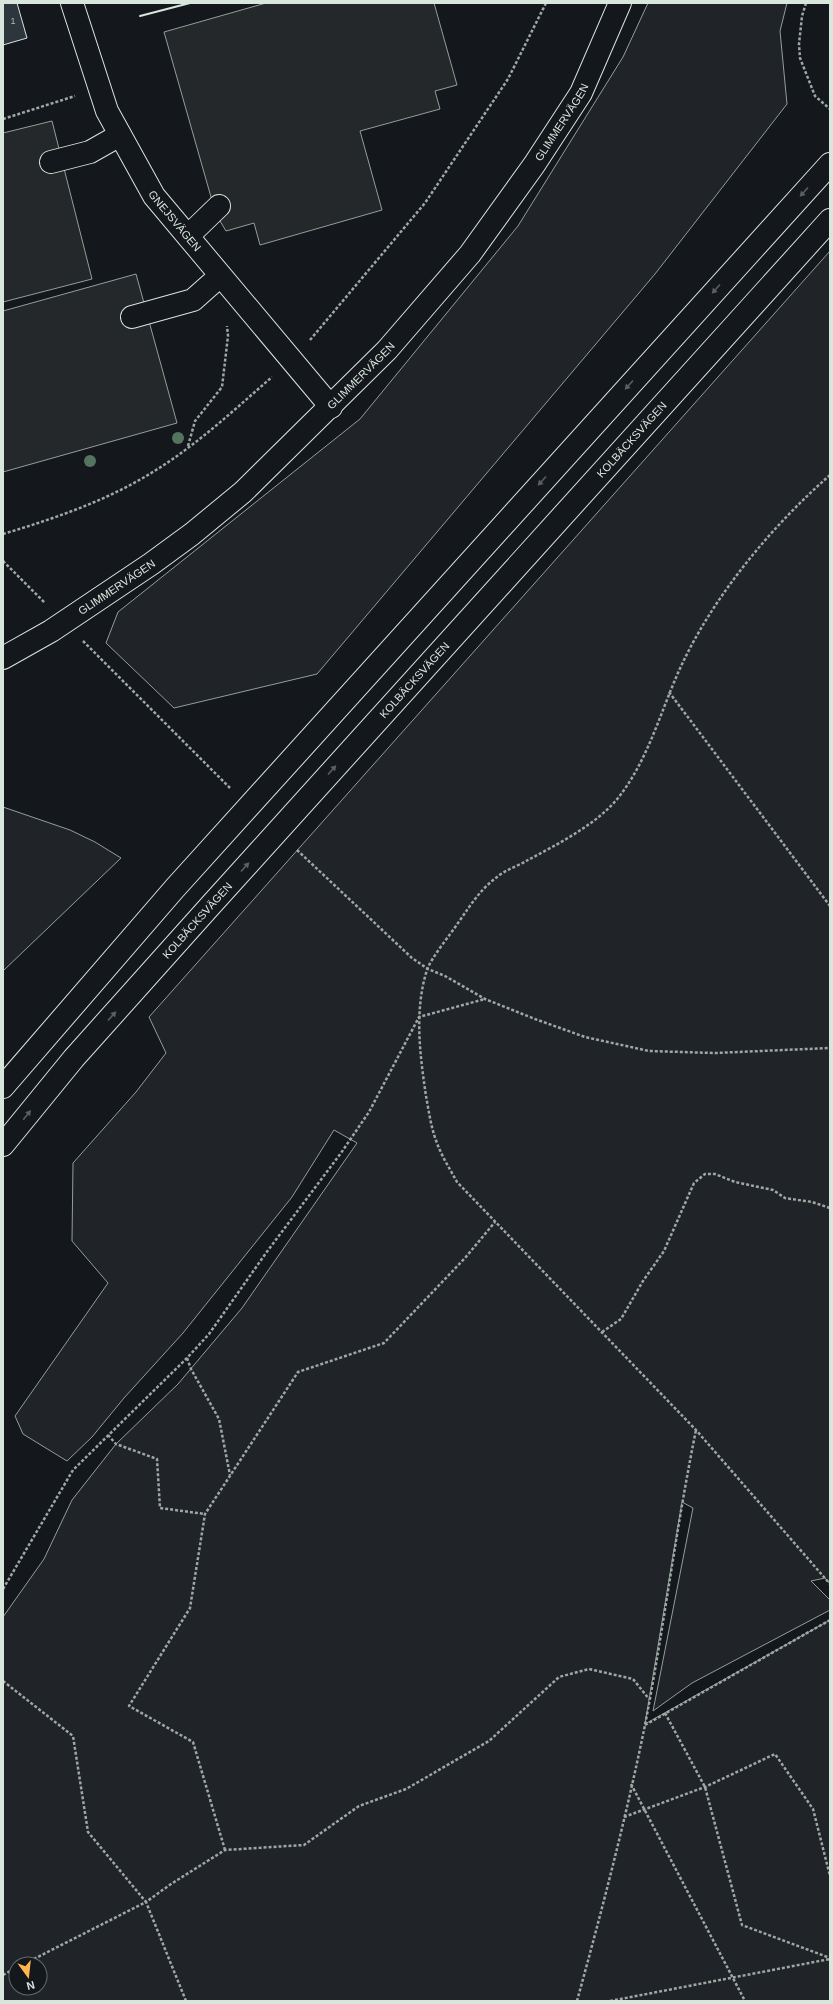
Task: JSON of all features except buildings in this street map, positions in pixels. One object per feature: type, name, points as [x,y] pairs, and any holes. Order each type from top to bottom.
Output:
[{"type":"main road","name":"GNEJSVÄGEN","points":[[72,3],[107,111],[154,196],[331,407]]},
{"type":"main road","name":"GLIMMERVÄGEN","points":[[3,658],[52,631],[151,564],[192,534],[243,492],[331,407],[387,350],[470,254],[534,166],[581,93],[620,3]]},
{"type":"main road","points":[[51,162],[90,152],[120,135]]},
{"type":"main road","points":[[3,1087],[176,888],[830,164]]},
{"type":"main road","points":[[188,236],[219,206]]},
{"type":"main road","name":"KOLBÄCKSVÄGEN","points":[[3,1145],[74,1058],[205,911],[830,220]]},
{"type":"main road","points":[[132,317],[193,300],[220,276]]},
{"type":"path","points":[[3,534],[55,518],[104,497],[156,470],[214,427],[291,360],[425,203],[508,79],[546,3]]},
{"type":"path","points":[[806,3],[802,16],[800,58],[815,96],[830,109]]},
{"type":"path","points":[[3,119],[99,88]]},
{"type":"path","points":[[188,446],[194,420],[222,387],[228,336],[226,321]]},
{"type":"path","points":[[830,475],[812,491],[738,573],[701,629],[669,692],[646,752],[618,799],[592,822],[565,840],[502,873],[479,892],[428,969],[419,1017],[421,1064],[430,1118],[436,1141],[445,1162],[458,1182],[696,1430],[830,1584]]},
{"type":"path","points":[[3,561],[50,608]]},
{"type":"path","points":[[82,640],[230,788]]},
{"type":"path","points":[[669,692],[830,906]]},
{"type":"path","points":[[297,849],[412,958],[428,969],[445,976],[484,999],[585,1037],[649,1051],[715,1053],[830,1048]]},
{"type":"path","points":[[3,1589],[73,1470],[187,1358],[209,1334],[266,1253],[345,1147],[369,1112],[419,1017],[484,999]]},
{"type":"path","points":[[602,1332],[622,1319],[643,1281],[664,1251],[694,1183],[704,1174],[715,1174],[735,1182],[773,1190],[784,1198],[812,1202],[830,1208]]},
{"type":"path","points":[[225,1850],[192,1742],[129,1706],[190,1608],[205,1514],[298,1372],[384,1343],[465,1258],[495,1222]]},
{"type":"path","points":[[187,1358],[191,1369],[219,1419],[230,1475]]},
{"type":"path","points":[[577,2001],[645,1725],[682,1502],[696,1430]]},
{"type":"path","points":[[108,1435],[116,1444],[157,1458],[160,1508],[205,1514]]},
{"type":"path","points":[[645,1725],[830,1620]]},
{"type":"path","points":[[40,1956],[146,1902],[171,1884],[225,1850],[304,1845],[359,1806],[406,1789],[489,1740],[559,1677],[589,1669],[633,1679],[649,1699]]},
{"type":"path","points":[[3,1681],[73,1736],[88,1832],[146,1902],[186,2001]]},
{"type":"path","points":[[665,1713],[706,1787],[742,1925],[830,1958]]},
{"type":"path","points":[[623,1818],[706,1787],[775,1754],[813,1809],[830,1876]]},
{"type":"path","points":[[631,1783],[734,1977],[745,2001]]},
{"type":"path","points":[[610,2001],[830,1958]]},
{"type":"shaded area","points":[[266,3],[434,3],[457,85],[435,91],[440,109],[360,131],[382,210],[260,245],[254,223],[226,231],[220,221],[211,197],[164,32]]},
{"type":"shaded area","points":[[648,3],[787,3],[780,31],[787,104],[655,274],[317,674],[174,708],[106,643],[118,612],[360,419],[518,226],[623,57]]},
{"type":"shaded area","points":[[52,121],[92,279],[3,302],[3,133]]},
{"type":"shaded area","points":[[830,251],[830,1584],[825,1578],[811,1581],[830,1600],[830,1610],[692,1683],[653,1711],[693,1508],[682,1502],[645,1724],[830,1620],[830,2001],[3,2001],[3,1617],[44,1559],[72,1500],[116,1444],[178,1384],[242,1308],[357,1143],[334,1130],[292,1197],[183,1333],[124,1398],[92,1437],[67,1461],[23,1434],[15,1416],[108,1283],[72,1241],[73,1163],[136,1092],[166,1053],[149,1017]]},
{"type":"shaded area","points":[[136,274],[177,423],[3,472],[3,311]]},
{"type":"shaded area","points":[[3,807],[70,830],[95,842],[121,858],[3,971]]},
{"type":"wall","points":[[140,16],[190,3]]}]
